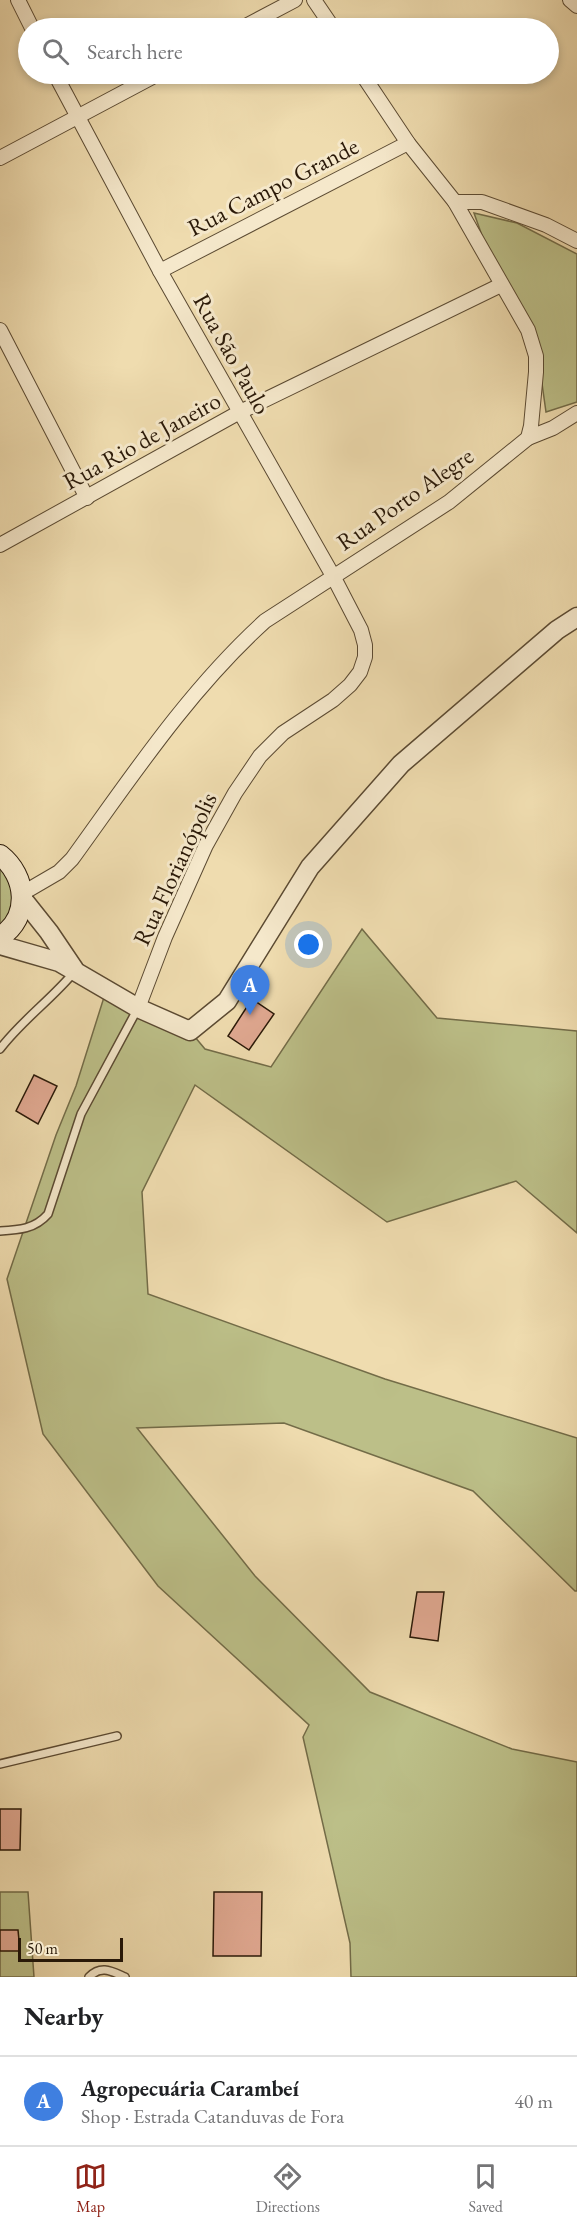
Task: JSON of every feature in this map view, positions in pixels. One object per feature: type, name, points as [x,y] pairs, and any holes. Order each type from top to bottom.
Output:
[{"type":"main road","points":[[0,855],[9,862],[17,874],[22,896],[16,921],[0,937]]},
{"type":"street","points":[[18,0],[27,18]]},
{"type":"street","points":[[261,18],[295,0]]},
{"type":"street","points":[[314,0],[326,18]]},
{"type":"street","points":[[570,0],[577,6]]},
{"type":"street","name":"Rua São Paulo","points":[[60,84],[238,413],[333,576],[361,630],[365,657]]},
{"type":"street","points":[[0,158],[139,84]]},
{"type":"street","points":[[369,84],[408,143],[455,202],[528,330],[536,356],[531,426],[528,438]]},
{"type":"street","name":"Rua Campo Grande","points":[[160,271],[408,143]]},
{"type":"street","points":[[455,202],[482,202],[546,225],[577,241]]},
{"type":"street","name":"Rua Rio de Janeiro","points":[[0,545],[238,413],[501,285]]},
{"type":"street","points":[[0,330],[87,498]]},
{"type":"street","name":"Rua Porto Alegre","points":[[22,896],[59,872],[72,859],[168,726],[241,644],[265,621],[449,502],[528,438],[553,428],[577,413]]},
{"type":"street","points":[[0,945],[59,962],[138,1008],[190,1031],[227,1000],[310,867],[401,764],[577,616]]},
{"type":"street","name":"Rua Florianópolis","points":[[138,1008],[165,937],[206,844],[235,793],[260,756],[283,733],[333,700],[350,684],[360,672],[365,657]]},
{"type":"street","points":[[22,896],[75,970]]},
{"type":"lane","points":[[0,1049],[75,970]]},
{"type":"lane","points":[[0,1231],[33,1227],[40,1224],[48,1214],[81,1114],[138,1008]]},
{"type":"lane","points":[[0,1764],[117,1736]]},
{"type":"lane","points":[[89,1977],[95,1972],[106,1969],[125,1977]]},
{"type":"green space","points":[[474,213],[517,223],[577,254],[577,402],[546,412],[536,341],[485,244]]},
{"type":"green space","points":[[0,857],[20,892],[0,936]]},
{"type":"green space","points":[[362,929],[437,1018],[577,1031],[577,1233],[516,1181],[387,1222],[195,1085],[142,1192],[148,1294],[385,1379],[577,1438],[577,1591],[473,1491],[284,1423],[137,1428],[255,1576],[370,1692],[512,1749],[577,1762],[577,1977],[351,1977],[350,1943],[303,1737],[309,1725],[158,1586],[43,1434],[7,1279],[56,1135],[76,1086],[105,994],[190,1031],[205,1049],[271,1067]]},
{"type":"green space","points":[[0,1892],[28,1892],[34,1977],[0,1977]]},
{"type":"building","points":[[252,999],[274,1014],[249,1050],[228,1036]]},
{"type":"building","points":[[34,1075],[57,1086],[38,1124],[16,1111]]},
{"type":"building","points":[[417,1592],[444,1592],[438,1641],[410,1637]]},
{"type":"building","points":[[0,1809],[21,1809],[20,1850],[0,1850]]},
{"type":"building","points":[[214,1892],[262,1892],[261,1956],[213,1956]]},
{"type":"building","points":[[0,1930],[18,1930],[20,1951],[0,1951]]},
{"type":"place","name":"Agropecuária Carambeí","points":[[250,1015]]}]
